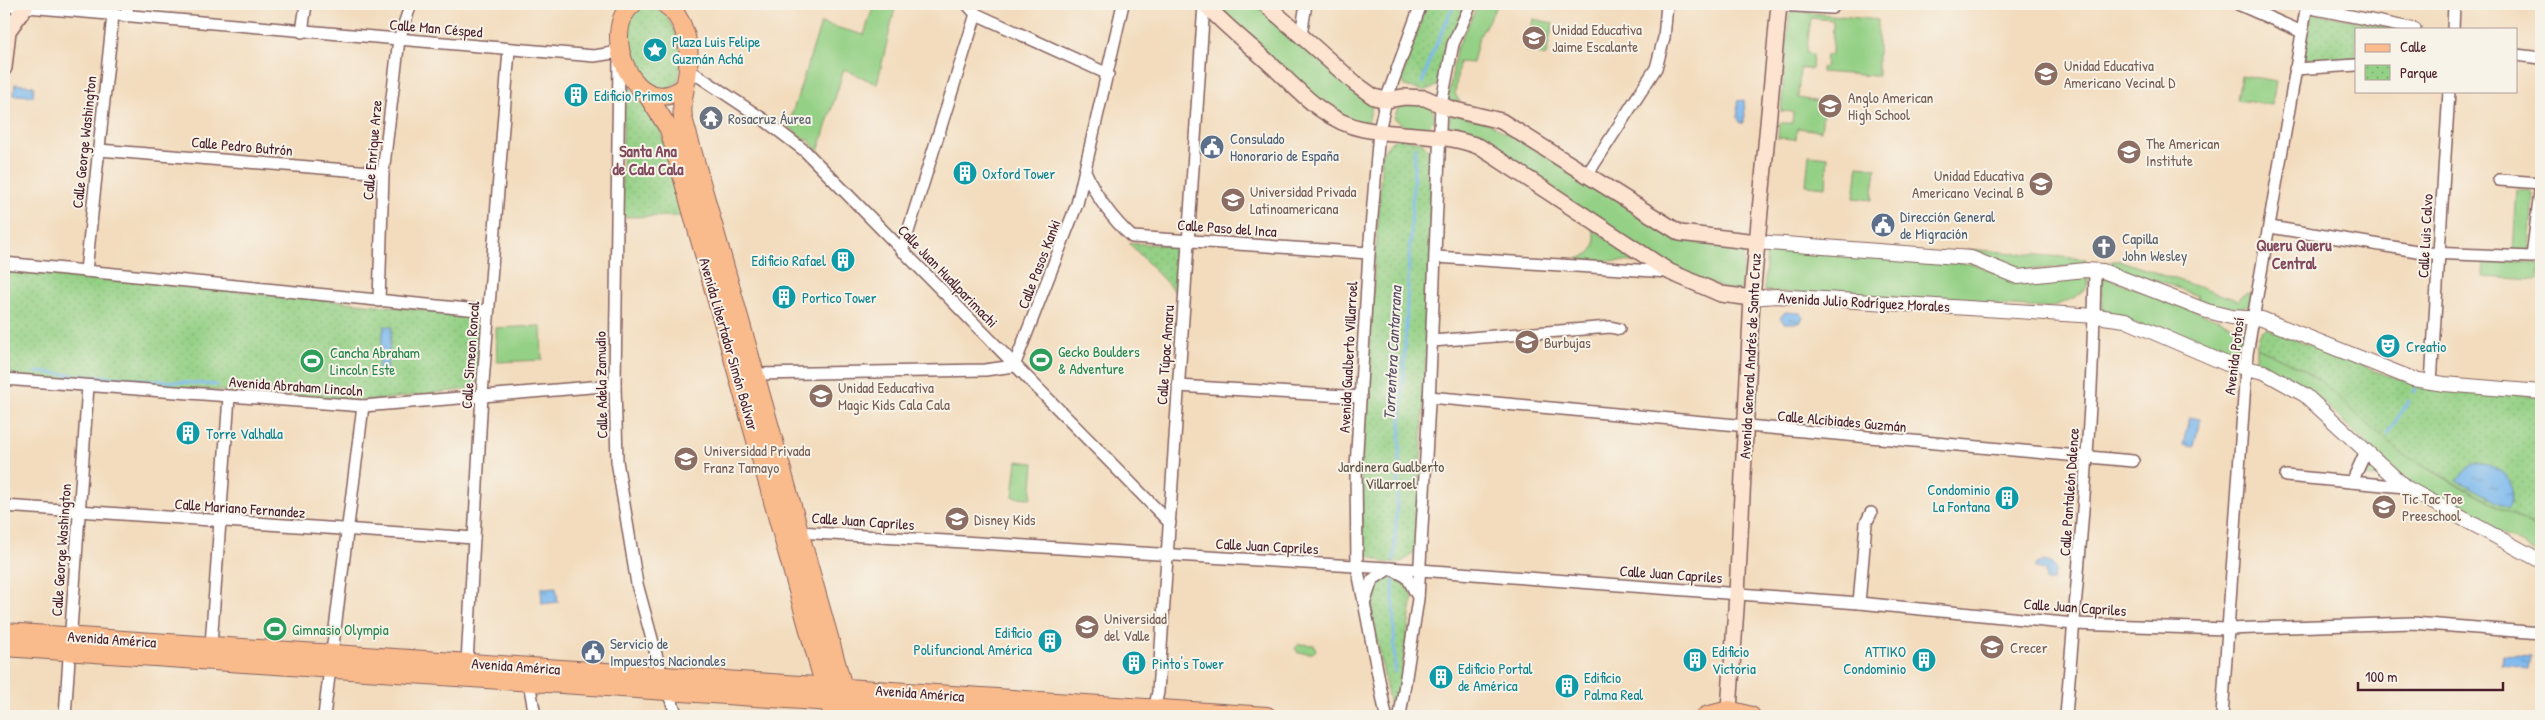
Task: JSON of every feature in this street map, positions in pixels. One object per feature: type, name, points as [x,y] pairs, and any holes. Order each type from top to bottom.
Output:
[{"type":"main road","points":[[633,4],[617,11],[620,43],[631,77],[646,93],[666,96],[683,88],[688,69],[689,55],[685,34],[676,15],[668,5]]},
{"type":"main road","name":"Avenida Julio Rodríguez Morales","points":[[1205,4],[1307,99],[1342,122],[1360,128],[1379,131],[1459,140],[1480,147],[1670,272],[1721,294],[1752,298]]},
{"type":"main road","points":[[1265,4],[1356,84],[1374,97],[1386,100],[1417,97],[1441,106],[1500,121],[1680,232],[1757,242]]},
{"type":"main road","name":"Avenida General Andrés de Santa Cruz","points":[[1729,710],[1737,594],[1752,298],[1779,4]]},
{"type":"main road","points":[[4,68],[8,31],[27,6]]},
{"type":"main road","name":"Avenida Libertador Simón Bolívar","points":[[683,88],[681,107],[683,118],[847,702]]},
{"type":"main road","name":"Avenida Libertador Simón Bolívar","points":[[646,93],[669,129],[828,701]]},
{"type":"main road","name":"Avenida América","points":[[4,632],[70,644],[331,662],[529,682],[789,684],[828,701]]},
{"type":"main road","name":"Avenida América","points":[[4,647],[70,644],[211,645],[331,662],[467,663],[828,701],[1267,716]]},
{"type":"main road","points":[[789,684],[806,670],[815,651]]},
{"type":"main road","name":"Avenida América","points":[[847,702],[1043,716]]},
{"type":"main road","points":[[867,716],[885,705]]},
{"type":"main road","points":[[1706,716],[1729,710],[1751,716]]},
{"type":"street","points":[[126,16],[128,4]]},
{"type":"street","points":[[302,32],[306,4]]},
{"type":"street","name":"Calle Enrique Arze","points":[[379,300],[383,173],[399,39],[411,4]]},
{"type":"street","points":[[967,4],[976,14],[1108,74]]},
{"type":"street","name":"Calle Pasos Kanki","points":[[1014,366],[1077,204],[1086,173],[1123,4]]},
{"type":"street","name":"Calle Túpac Amaru","points":[[1153,712],[1158,692],[1187,240],[1205,4]]},
{"type":"street","points":[[1301,35],[1306,4]]},
{"type":"street","name":"Avenida Gualberto Villarroel","points":[[1386,716],[1357,566],[1356,467],[1369,253],[1379,131],[1386,100],[1421,4]]},
{"type":"street","points":[[1400,716],[1418,599],[1420,570],[1436,257],[1441,106],[1453,44],[1471,4]]},
{"type":"street","points":[[1588,176],[1656,68],[1664,38],[1667,4]]},
{"type":"street","points":[[1779,4],[1824,9],[1832,8],[1836,4]]},
{"type":"street","points":[[2238,4],[2302,32]]},
{"type":"street","points":[[2453,28],[2454,4]]},
{"type":"street","name":"Calle Man Césped","points":[[4,5],[601,57],[613,53],[620,43]]},
{"type":"street","points":[[2306,5],[2410,28]]},
{"type":"street","name":"Avenida Potosí","points":[[2222,716],[2246,368],[2306,5]]},
{"type":"street","points":[[902,251],[976,14]]},
{"type":"street","name":"Calle George Washington","points":[[86,271],[113,15]]},
{"type":"street","name":"Calle Adela Zamudio","points":[[620,43],[615,385],[618,461],[622,501],[637,584],[664,683],[677,716]]},
{"type":"street","name":"Calle Simeon Roncal","points":[[467,663],[482,395],[509,50]]},
{"type":"street","points":[[2518,55],[2541,58]]},
{"type":"street","points":[[2295,69],[2355,65]]},
{"type":"street","name":"Calle Juan Huallparimachi","points":[[688,69],[764,119],[805,152],[1170,523]]},
{"type":"street","name":"Calle Luis Calvo","points":[[2432,383],[2449,92]]},
{"type":"street","name":"Calle Pedro Butrón","points":[[99,150],[383,173]]},
{"type":"street","name":"Calle Paso del Inca","points":[[1086,173],[1100,201],[1118,224],[1132,237],[1369,253]]},
{"type":"street","points":[[2270,227],[2429,253],[2532,257],[2541,183],[2499,180]]},
{"type":"street","points":[[1077,204],[1100,201]]},
{"type":"street","points":[[1757,242],[1970,258],[2018,277],[2095,270],[2103,271],[2207,311],[2231,316],[2254,317],[2396,373],[2432,383],[2541,392]]},
{"type":"street","points":[[1436,257],[1670,272]]},
{"type":"street","points":[[4,263],[488,311]]},
{"type":"street","name":"Calle Pantaleón Dalence","points":[[2066,716],[2087,457],[2096,316],[2095,270]]},
{"type":"street","name":"Avenida Julio Rodríguez Morales","points":[[1752,298],[1776,296],[2096,316],[2125,320],[2227,364],[2264,372],[2305,395],[2405,487],[2541,561]]},
{"type":"street","points":[[1432,341],[1610,327],[1619,329]]},
{"type":"street","points":[[754,374],[985,370],[1014,366]]},
{"type":"street","name":"Avenida Abraham Lincoln","points":[[4,379],[363,406],[615,385]]},
{"type":"street","name":"Calle George Washington","points":[[65,716],[88,386]]},
{"type":"street","points":[[1178,386],[1361,397]]},
{"type":"street","points":[[211,645],[229,396]]},
{"type":"street","name":"Calle Alcibiades Guzmán","points":[[1429,397],[2133,461]]},
{"type":"street","points":[[324,716],[363,406]]},
{"type":"street","points":[[2352,482],[2366,451]]},
{"type":"street","points":[[2286,476],[2405,487]]},
{"type":"street","name":"Calle Mariano Fernandez","points":[[4,506],[347,531],[474,538]]},
{"type":"street","points":[[1859,603],[1866,524],[1871,512]]},
{"type":"street","name":"Calle Juan Capriles","points":[[799,532],[1420,570],[1859,603],[2074,624],[2227,629],[2413,623],[2541,633]]},
{"type":"street","points":[[1365,604],[1372,580],[1390,568],[1407,577],[1413,584],[1418,599]]},
{"type":"street","points":[[529,682],[535,716]]},
{"type":"green space","points":[[874,4],[896,4],[877,84],[844,69],[818,152],[807,138],[804,139],[788,126],[821,23],[864,35]]},
{"type":"green space","points":[[1214,4],[1257,4],[1372,105],[1368,123],[1351,119],[1331,109],[1309,93],[1287,75]]},
{"type":"green space","points":[[1426,4],[1466,4],[1446,52],[1437,86],[1424,91],[1405,86],[1402,78]]},
{"type":"green space","points":[[1478,4],[1498,4],[1479,37],[1473,63],[1459,62],[1455,94],[1460,102],[1448,100],[1456,50]]},
{"type":"green space","name":"Plaza Luis Felipe Guzmán Achá","points":[[641,7],[657,9],[663,14],[677,37],[681,56],[678,81],[667,90],[646,83],[634,66],[628,32],[630,20]]},
{"type":"green space","points":[[1792,11],[1878,20],[1878,76],[1876,76],[1821,72],[1821,68],[1825,68],[1826,55],[1832,55],[1833,20],[1811,18],[1806,53],[1813,54],[1812,69],[1800,68],[1798,98],[1824,103],[1821,131],[1797,128],[1796,139],[1778,138],[1779,123],[1792,123],[1793,112],[1781,111],[1789,16]]},
{"type":"green space","points":[[2312,13],[2394,28],[2355,28],[2355,60],[2313,62],[2306,59],[2304,54]]},
{"type":"green space","points":[[1533,19],[1553,23],[1546,56],[1526,51]]},
{"type":"green space","points":[[2241,75],[2276,81],[2272,105],[2237,100]]},
{"type":"green space","points":[[626,84],[657,120],[687,216],[621,217],[624,86]]},
{"type":"green space","points":[[1416,102],[1430,108],[1434,113],[1434,121],[1427,128],[1406,127],[1394,118],[1398,108]]},
{"type":"green space","points":[[1450,113],[1489,123],[1691,242],[1744,248],[1742,292],[1730,291],[1672,267],[1449,131]]},
{"type":"green space","name":"Jardinera Gualberto Villarroel","points":[[1398,138],[1422,142],[1432,156],[1435,167],[1417,544],[1413,553],[1407,559],[1393,563],[1377,560],[1362,550],[1361,472],[1382,153],[1391,142]]},
{"type":"green space","points":[[1809,155],[1828,157],[1826,187],[1806,185]]},
{"type":"green space","points":[[1858,166],[1876,168],[1872,200],[1854,198]]},
{"type":"green space","points":[[2517,189],[2528,190],[2533,194],[2529,251],[2513,252]]},
{"type":"green space","points":[[1591,228],[1634,257],[1634,262],[1577,259],[1588,254],[1594,248],[1595,239]]},
{"type":"green space","points":[[1129,243],[1180,246],[1179,297],[1179,296]]},
{"type":"green space","points":[[1767,249],[1974,264],[2007,278],[2088,272],[2088,283],[2083,292],[2068,301],[2046,308],[1764,291]]},
{"type":"green space","points":[[1967,249],[2086,259],[2085,265],[2014,271]]},
{"type":"green space","points":[[2484,259],[2540,263],[2539,280],[2483,277]]},
{"type":"green space","points":[[2111,261],[2121,261],[2237,300],[2246,293],[2251,294],[2250,303],[2238,309],[2210,306],[2197,301],[2198,296],[2154,279],[2146,282],[2110,268]]},
{"type":"green space","points":[[4,268],[476,315],[481,318],[482,322],[477,384],[469,389],[370,401],[4,376]]},
{"type":"green space","points":[[2104,277],[2238,327],[2244,331],[2240,357],[2231,359],[2108,313],[2103,310],[2101,286]]},
{"type":"green space","points":[[541,326],[542,360],[497,362],[496,328]]},
{"type":"green space","points":[[2266,328],[2394,378],[2541,397],[2541,530],[2399,452],[2319,380],[2301,368],[2256,347],[2260,333]]},
{"type":"green space","points":[[2256,347],[2301,368],[2319,380],[2428,469],[2541,530],[2541,555],[2411,486],[2314,394],[2256,361]]},
{"type":"green space","points":[[1017,461],[1034,463],[1031,498],[1013,497]]},
{"type":"green space","points":[[2370,463],[2392,480],[2365,476],[2362,470],[2366,464]]},
{"type":"green space","points":[[1391,576],[1404,580],[1413,596],[1395,716],[1392,716],[1370,605],[1376,587]]},
{"type":"green space","points":[[1299,644],[1314,645],[1316,650],[1313,653],[1298,653],[1295,648]]},
{"type":"water","points":[[15,84],[34,86],[33,96],[14,95]]},
{"type":"water","points":[[1744,100],[1745,117],[1743,123],[1740,123],[1737,101]]},
{"type":"water","points":[[1785,312],[1801,313],[1803,317],[1800,323],[1784,323],[1780,318]]},
{"type":"water","points":[[384,326],[392,327],[386,376],[377,375]]},
{"type":"water","points":[[2189,417],[2200,419],[2194,447],[2183,445]]},
{"type":"water","points":[[2477,464],[2494,467],[2507,476],[2512,490],[2509,508],[2457,480],[2468,468]]},
{"type":"water","points":[[2043,561],[2051,563],[2056,570],[2053,581],[2046,581],[2045,570],[2035,568],[2037,564]]},
{"type":"water","points":[[556,587],[558,602],[542,604],[541,588]]},
{"type":"water","points":[[2502,654],[2531,656],[2529,668],[2501,665]]},
{"type":"waterway","name":"Torrentera Cantarrana","points":[[1422,83],[1430,59],[1454,4]]},
{"type":"waterway","name":"Torrentera Cantarrana","points":[[1394,560],[1415,147]]},
{"type":"waterway","points":[[36,372],[74,375]]},
{"type":"waterway","points":[[80,375],[92,376]]},
{"type":"waterway","points":[[98,376],[217,385]]},
{"type":"waterway","points":[[2387,434],[2409,401]]},
{"type":"waterway","name":"Torrentera Cantarrana","points":[[1393,581],[1395,672]]},
{"type":"place","name":"Unidad Educativa Jaime Escalante","points":[[1534,38]]},
{"type":"place","name":"Plaza Luis Felipe Guzmán Achá","points":[[655,50]]},
{"type":"place","name":"Unidad Educativa Americano Vecinal D","points":[[2046,74]]},
{"type":"place","name":"Edificio Primos","points":[[576,95]]},
{"type":"place","name":"Anglo American High School","points":[[1830,106]]},
{"type":"place","name":"Rosacruz Áurea","points":[[711,118]]},
{"type":"place","name":"Consulado Honorario de España","points":[[1212,147]]},
{"type":"place","name":"The American Institute","points":[[2129,152]]},
{"type":"place","name":"Oxford Tower","points":[[965,173]]},
{"type":"place","name":"Unidad Educativa Americano Vecinal B","points":[[2041,184]]},
{"type":"place","name":"Universidad Privada Latinoamericana","points":[[1233,200]]},
{"type":"place","name":"Dirección General de Migración","points":[[1883,225]]},
{"type":"place","name":"Capilla John Wesley","points":[[2104,247]]},
{"type":"place","name":"Edificio Rafael","points":[[843,260]]},
{"type":"place","name":"Portico Tower","points":[[784,297]]},
{"type":"place","name":"Burbujas","points":[[1527,342]]},
{"type":"place","name":"Creatio","points":[[2388,346]]},
{"type":"place","name":"Gecko Boulders & Adventure","points":[[1041,360]]},
{"type":"place","name":"Cancha Abraham Lincoln Este","points":[[312,361]]},
{"type":"place","name":"Unidad Eeducativa Magic Kids Cala Cala","points":[[821,396]]},
{"type":"place","name":"Torre Valhalla","points":[[188,433]]},
{"type":"place","name":"Universidad Privada Franz Tamayo","points":[[686,459]]},
{"type":"place","name":"Condominio La Fontana","points":[[2007,498]]},
{"type":"place","name":"Tic Tac Toe Preeschool","points":[[2384,507]]},
{"type":"place","name":"Disney Kids","points":[[957,519]]},
{"type":"place","name":"Universidad del Valle","points":[[1087,627]]},
{"type":"place","name":"Gimnasio Olympia","points":[[275,629]]},
{"type":"place","name":"Edificio Polifuncional América","points":[[1050,641]]},
{"type":"place","name":"Crecer","points":[[1992,647]]},
{"type":"place","name":"Servicio de Impuestos Nacionales","points":[[593,652]]},
{"type":"place","name":"Edificio Victoria","points":[[1695,660]]},
{"type":"place","name":"ATTIKO Condominio","points":[[1924,660]]},
{"type":"place","name":"Pinto's Tower","points":[[1134,663]]},
{"type":"place","name":"Edificio Portal de América","points":[[1441,677]]},
{"type":"place","name":"Edificio Palma Real","points":[[1567,686]]},
{"type":"district","name":"Santa Ana de Cala Cala","points":[[648,160]]},
{"type":"district","name":"Queru Queru Central","points":[[2294,254]]}]
